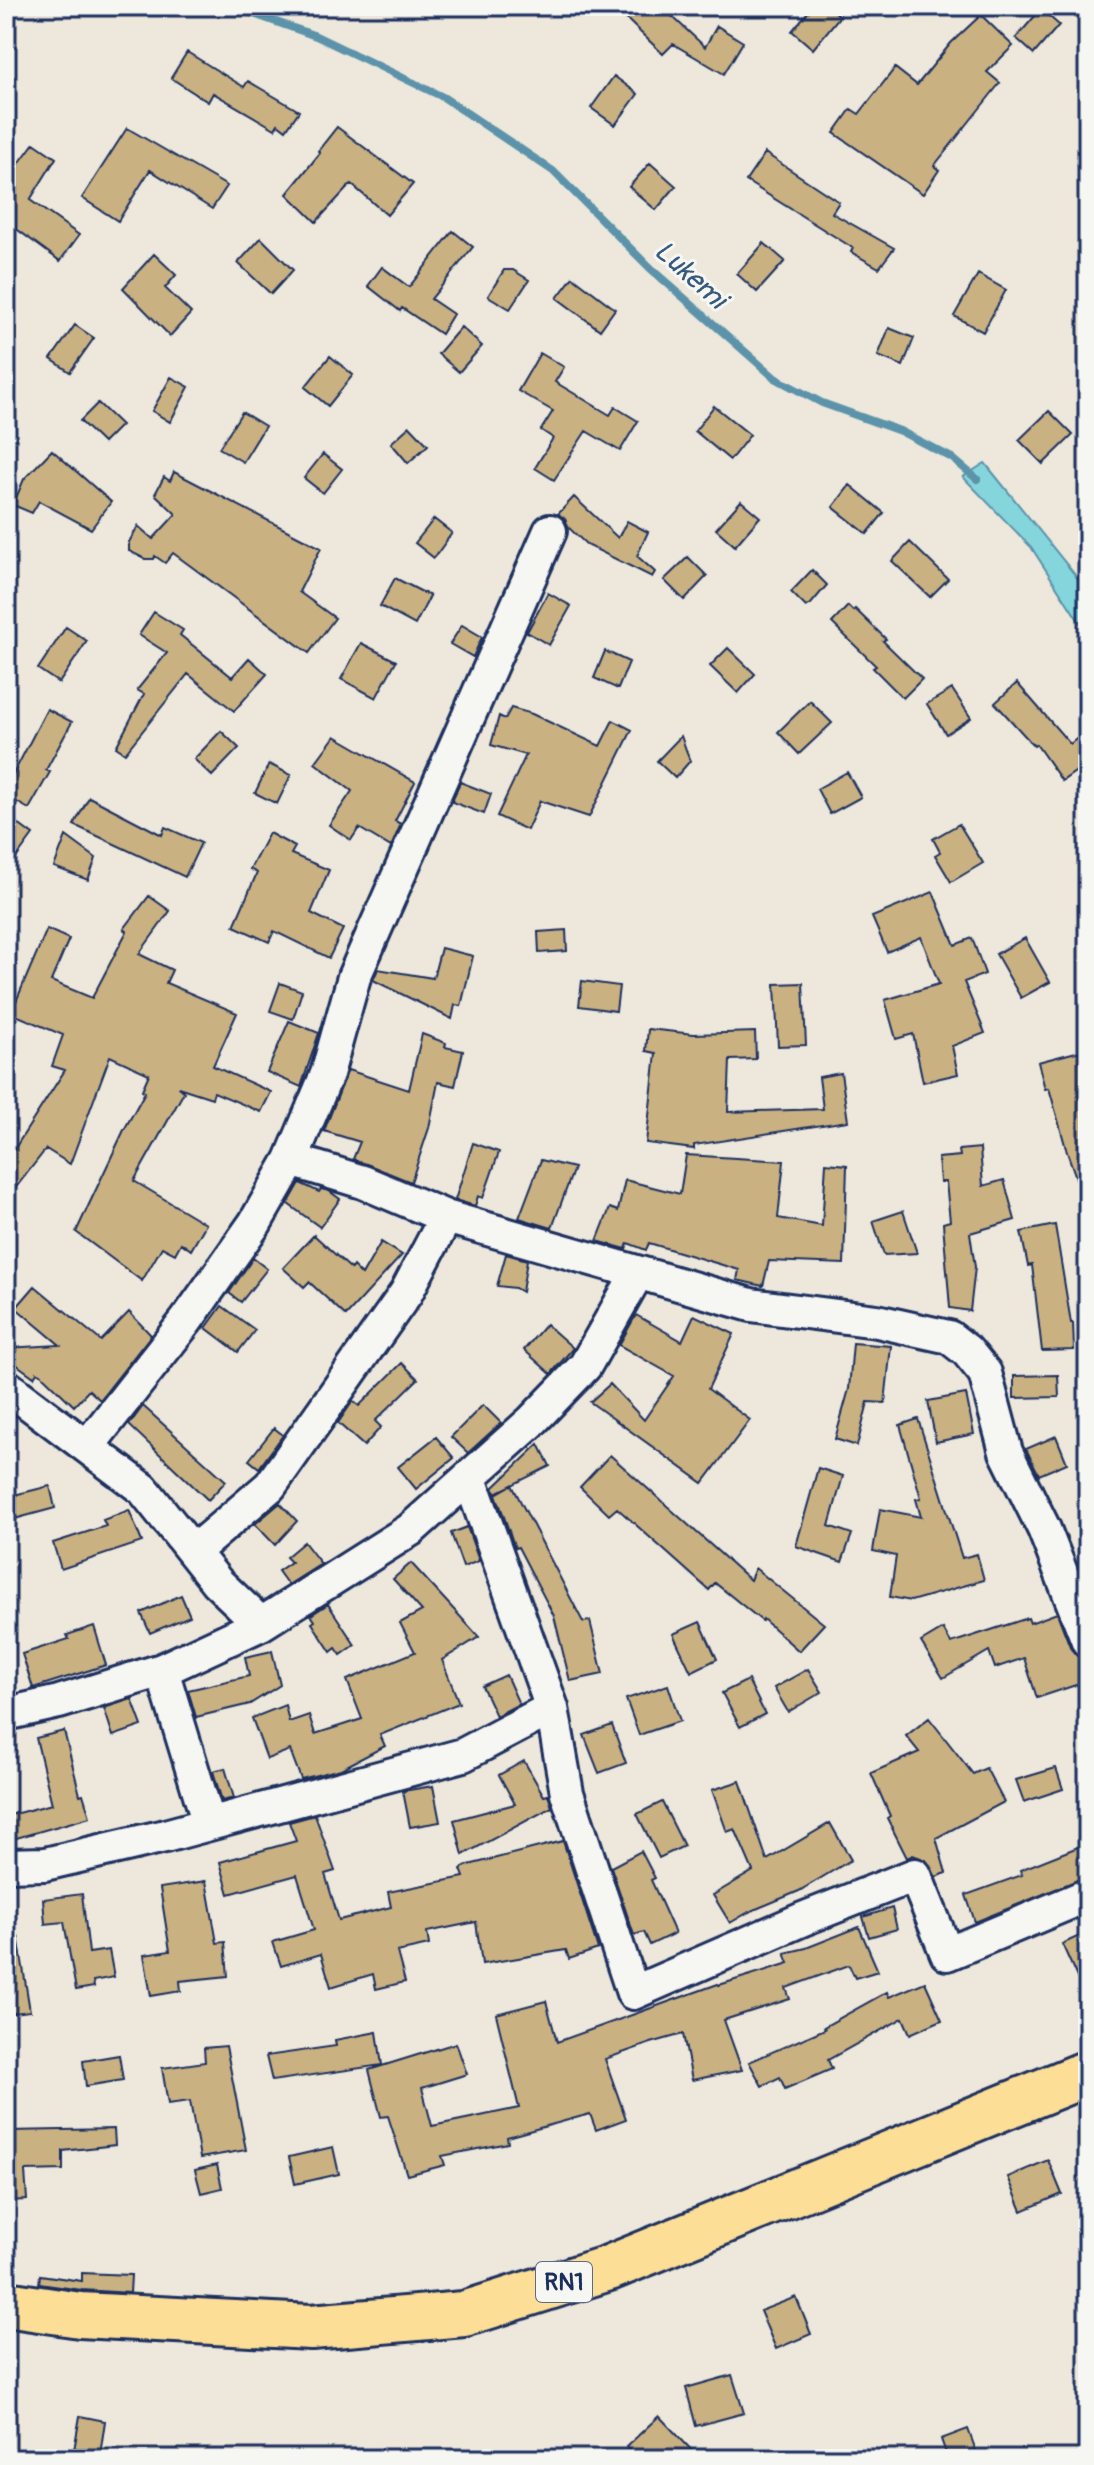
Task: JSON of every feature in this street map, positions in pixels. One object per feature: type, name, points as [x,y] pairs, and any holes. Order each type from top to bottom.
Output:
[{"type":"highway","name":"RN1","points":[[6,2304],[80,2315],[311,2327],[464,2314],[609,2268],[1088,2073]]},
{"type":"street","points":[[87,1447],[186,1321],[255,1223],[291,1160],[327,1074],[354,977],[550,531]]},
{"type":"street","points":[[291,1160],[363,1182],[446,1217],[751,1305],[877,1321],[949,1337],[967,1351],[985,1373],[1006,1452],[1044,1529],[1088,1641]]},
{"type":"street","points":[[194,1551],[270,1486],[406,1293],[446,1217]]},
{"type":"street","points":[[6,1714],[59,1702],[162,1670],[261,1624],[410,1530],[531,1422],[585,1366],[637,1274]]},
{"type":"street","points":[[6,1386],[143,1489],[217,1582],[261,1624]]},
{"type":"street","points":[[470,1479],[552,1708],[567,1793],[633,1993],[803,1919],[915,1875],[947,1954],[1088,1895]]},
{"type":"street","points":[[162,1670],[209,1824]]},
{"type":"street","points":[[6,1865],[45,1864],[209,1824],[463,1755],[552,1708]]},
{"type":"water","points":[[985,463],[1088,591],[1088,635],[1031,547],[963,477]]},
{"type":"building","points":[[613,6],[661,6],[705,47],[717,26],[743,42],[724,74],[673,44],[663,54]]},
{"type":"building","points":[[813,6],[828,6],[840,16],[813,49],[792,31]]},
{"type":"building","points":[[1041,9],[1059,25],[1034,54],[1016,38]]},
{"type":"building","points":[[981,15],[1013,46],[987,72],[1000,83],[934,166],[939,170],[923,194],[834,133],[851,109],[859,114],[895,68],[917,85],[951,43]]},
{"type":"building","points":[[187,52],[244,87],[248,81],[299,111],[286,130],[278,124],[275,129],[213,93],[208,102],[171,78]]},
{"type":"building","points":[[614,76],[638,94],[615,125],[591,108]]},
{"type":"building","points":[[337,127],[413,184],[387,215],[351,184],[316,222],[287,194]]},
{"type":"building","points":[[127,128],[227,186],[212,209],[150,170],[118,221],[82,198]]},
{"type":"building","points":[[34,143],[56,158],[30,200],[79,235],[60,261],[11,225],[6,232],[6,181]]},
{"type":"building","points":[[765,153],[839,202],[832,213],[894,248],[879,268],[851,252],[853,248],[746,181]]},
{"type":"building","points":[[650,163],[676,186],[656,210],[629,187]]},
{"type":"building","points":[[453,231],[473,247],[431,299],[453,314],[441,334],[402,308],[400,311],[368,286],[382,267],[409,287]]},
{"type":"building","points":[[261,238],[293,270],[271,294],[238,263]]},
{"type":"building","points":[[764,243],[785,261],[757,292],[737,274]]},
{"type":"building","points":[[154,254],[176,275],[165,288],[191,313],[170,336],[123,288]]},
{"type":"building","points":[[504,270],[513,270],[529,280],[510,309],[488,296]]},
{"type":"building","points":[[978,274],[1006,290],[983,332],[954,316]]},
{"type":"building","points":[[573,277],[615,309],[600,330],[557,298]]},
{"type":"building","points":[[75,325],[94,338],[70,372],[51,359]]},
{"type":"building","points":[[461,327],[482,346],[459,372],[438,354]]},
{"type":"building","points":[[889,328],[914,338],[903,366],[878,356]]},
{"type":"building","points":[[540,353],[564,367],[555,382],[610,415],[615,407],[638,421],[620,451],[586,431],[554,480],[535,468],[553,438],[541,430],[553,411],[518,391]]},
{"type":"building","points":[[330,356],[353,375],[328,406],[305,387]]},
{"type":"building","points":[[171,377],[189,387],[170,422],[152,411]]},
{"type":"building","points":[[98,403],[121,425],[103,443],[80,421]]},
{"type":"building","points":[[714,406],[750,435],[730,460],[695,431]]},
{"type":"building","points":[[1049,411],[1073,435],[1043,464],[1019,440]]},
{"type":"building","points":[[242,412],[265,426],[243,462],[219,448]]},
{"type":"building","points":[[410,426],[428,445],[408,463],[391,443]]},
{"type":"building","points":[[52,450],[111,502],[91,529],[39,501],[32,513],[13,505],[24,479]]},
{"type":"building","points":[[323,454],[342,469],[323,493],[304,478]]},
{"type":"building","points":[[174,472],[321,548],[299,592],[335,618],[309,653],[173,553],[165,563],[155,556],[154,559],[145,559],[129,551],[129,542],[138,526],[153,539],[176,514],[155,494],[164,477],[170,481]]},
{"type":"building","points":[[850,485],[884,513],[867,534],[833,507]]},
{"type":"building","points":[[574,497],[618,538],[627,521],[648,532],[637,556],[655,572],[652,577],[587,545],[569,528],[565,519],[558,514]]},
{"type":"building","points":[[741,501],[760,517],[735,546],[716,529]]},
{"type":"building","points":[[434,519],[452,533],[434,558],[415,543]]},
{"type":"building","points":[[910,542],[948,579],[930,597],[892,561]]},
{"type":"building","points":[[688,557],[707,576],[684,600],[664,580]]},
{"type":"building","points":[[812,570],[827,585],[806,607],[791,592]]},
{"type":"building","points":[[395,578],[430,596],[415,625],[380,606]]},
{"type":"building","points":[[548,593],[571,606],[549,645],[527,632]]},
{"type":"building","points":[[848,606],[886,639],[883,641],[922,679],[903,698],[832,623]]},
{"type":"building","points":[[154,612],[183,630],[180,635],[232,677],[249,658],[267,674],[234,711],[188,674],[125,753],[116,747],[144,694],[137,690],[167,653],[139,635]]},
{"type":"building","points":[[462,625],[482,637],[473,657],[450,644]]},
{"type":"building","points":[[66,627],[87,641],[59,683],[38,669]]},
{"type":"building","points":[[361,643],[396,661],[376,698],[341,679]]},
{"type":"building","points":[[728,648],[755,674],[738,693],[710,666]]},
{"type":"building","points":[[605,651],[629,662],[618,689],[594,678]]},
{"type":"building","points":[[1017,683],[1070,744],[1088,730],[1088,763],[1062,781],[1036,744],[1034,746],[995,703]]},
{"type":"building","points":[[952,689],[971,718],[946,734],[927,704]]},
{"type":"building","points":[[810,701],[832,723],[799,754],[778,732]]},
{"type":"building","points":[[511,708],[532,714],[600,746],[613,720],[632,730],[589,817],[540,801],[527,830],[497,816],[526,755],[491,745],[499,716],[505,719]]},
{"type":"building","points":[[47,709],[72,722],[46,770],[50,772],[29,809],[6,796],[6,788]]},
{"type":"building","points":[[221,731],[239,748],[212,776],[194,759]]},
{"type":"building","points":[[335,736],[415,782],[395,821],[401,824],[391,847],[359,828],[351,840],[329,825],[352,791],[315,763]]},
{"type":"building","points":[[681,736],[690,761],[675,778],[657,761]]},
{"type":"building","points":[[269,764],[291,775],[277,804],[255,793]]},
{"type":"building","points":[[847,772],[861,797],[830,814],[817,789]]},
{"type":"building","points":[[460,782],[491,794],[484,814],[452,802]]},
{"type":"building","points":[[89,797],[162,835],[165,827],[201,843],[185,877],[74,825]]},
{"type":"building","points":[[6,815],[33,835],[6,872]]},
{"type":"building","points":[[959,824],[983,863],[951,882],[935,855],[940,852],[933,839]]},
{"type":"building","points":[[269,833],[295,847],[291,854],[329,870],[311,913],[343,929],[329,958],[274,931],[269,942],[234,926],[257,873],[250,869]]},
{"type":"building","points":[[66,836],[96,858],[88,880],[54,867]]},
{"type":"building","points":[[933,892],[955,945],[972,938],[985,974],[964,982],[985,1033],[952,1046],[958,1074],[923,1082],[913,1034],[896,1039],[885,1000],[939,984],[921,937],[887,952],[872,917]]},
{"type":"building","points":[[149,896],[170,911],[139,954],[172,970],[166,983],[237,1013],[213,1066],[271,1092],[261,1112],[214,1092],[212,1098],[178,1087],[184,1092],[134,1181],[206,1224],[191,1250],[181,1243],[175,1254],[162,1247],[142,1281],[76,1232],[145,1092],[142,1090],[149,1074],[110,1056],[70,1164],[46,1149],[6,1200],[6,1162],[65,1070],[52,1066],[63,1035],[11,1013],[47,929],[69,939],[51,981],[92,998],[127,931],[124,929]]},
{"type":"building","points":[[566,930],[567,951],[539,953],[538,932]]},
{"type":"building","points":[[1025,938],[1050,982],[1021,998],[996,954]]},
{"type":"building","points":[[441,948],[473,956],[461,1006],[455,1005],[452,1019],[373,980],[378,969],[433,978]]},
{"type":"building","points":[[582,981],[619,986],[616,1011],[579,1006]]},
{"type":"building","points":[[280,983],[302,991],[293,1019],[270,1011]]},
{"type":"building","points":[[803,983],[806,1045],[778,1046],[775,984]]},
{"type":"building","points":[[289,1021],[319,1033],[301,1087],[267,1072]]},
{"type":"building","points":[[648,1029],[694,1034],[755,1032],[756,1059],[730,1060],[728,1112],[823,1109],[819,1077],[841,1073],[848,1121],[694,1145],[694,1149],[646,1143],[656,1053],[646,1051]]},
{"type":"building","points":[[422,1034],[446,1043],[445,1047],[463,1051],[455,1086],[438,1082],[429,1128],[411,1182],[353,1159],[360,1142],[324,1131],[348,1070],[409,1090]]},
{"type":"building","points":[[1080,1051],[1088,1081],[1088,1202],[1085,1203],[1038,1062]]},
{"type":"building","points":[[473,1143],[499,1152],[483,1198],[478,1196],[475,1206],[455,1200]]},
{"type":"building","points":[[980,1148],[983,1186],[1004,1180],[1015,1220],[970,1233],[975,1267],[970,1311],[950,1308],[943,1223],[950,1221],[946,1182],[940,1182],[938,1158],[960,1156],[959,1150]]},
{"type":"building","points":[[686,1155],[784,1161],[778,1218],[822,1226],[826,1163],[847,1165],[844,1264],[769,1261],[763,1286],[737,1280],[739,1270],[649,1243],[646,1250],[628,1243],[626,1249],[597,1241],[610,1208],[618,1211],[625,1180],[680,1194]]},
{"type":"building","points":[[541,1160],[574,1168],[552,1228],[519,1218]]},
{"type":"building","points":[[300,1183],[319,1192],[321,1189],[329,1191],[340,1199],[320,1227],[288,1204]]},
{"type":"building","points":[[903,1211],[917,1253],[884,1255],[873,1221]]},
{"type":"building","points":[[1055,1225],[1073,1323],[1074,1350],[1042,1351],[1032,1265],[1028,1266],[1021,1232]]},
{"type":"building","points":[[314,1235],[351,1269],[353,1266],[362,1275],[381,1242],[402,1255],[346,1316],[309,1282],[304,1287],[283,1268]]},
{"type":"building","points":[[506,1254],[527,1260],[522,1292],[497,1286]]},
{"type":"building","points":[[253,1258],[267,1269],[241,1302],[229,1293]]},
{"type":"building","points":[[35,1286],[101,1341],[129,1312],[151,1335],[100,1400],[89,1390],[74,1406],[41,1374],[37,1372],[34,1377],[6,1357],[6,1348],[60,1345],[16,1308]]},
{"type":"building","points":[[222,1306],[255,1330],[238,1352],[206,1328]]},
{"type":"building","points":[[636,1315],[682,1341],[694,1315],[734,1334],[708,1389],[750,1420],[703,1483],[590,1402],[610,1384],[644,1420],[674,1376],[619,1345]]},
{"type":"building","points":[[546,1324],[573,1348],[551,1374],[524,1350]]},
{"type":"building","points":[[853,1343],[891,1346],[885,1403],[868,1402],[857,1446],[835,1439],[849,1389]]},
{"type":"building","points":[[402,1363],[418,1379],[375,1421],[381,1427],[364,1446],[338,1423],[353,1401],[359,1406]]},
{"type":"building","points":[[1058,1375],[1059,1397],[1014,1398],[1014,1376]]},
{"type":"building","points":[[966,1394],[974,1434],[936,1442],[928,1401]]},
{"type":"building","points":[[483,1405],[501,1423],[468,1453],[451,1437]]},
{"type":"building","points":[[143,1406],[226,1481],[208,1500],[129,1425]]},
{"type":"building","points":[[918,1419],[962,1558],[977,1554],[984,1580],[911,1601],[890,1597],[896,1556],[873,1551],[880,1509],[921,1517],[916,1499],[921,1498],[900,1425]]},
{"type":"building","points":[[274,1428],[283,1435],[259,1468],[249,1460]]},
{"type":"building","points":[[1056,1436],[1067,1463],[1039,1475],[1026,1449]]},
{"type":"building","points":[[436,1437],[454,1458],[416,1489],[398,1467]]},
{"type":"building","points":[[539,1444],[550,1466],[496,1493],[493,1488]]},
{"type":"building","points":[[610,1455],[750,1580],[755,1568],[824,1624],[799,1651],[715,1583],[709,1590],[617,1508],[609,1515],[580,1487]]},
{"type":"building","points":[[818,1468],[843,1476],[829,1526],[852,1534],[842,1562],[796,1546]]},
{"type":"building","points":[[512,1485],[583,1622],[590,1621],[603,1674],[570,1681],[554,1616],[518,1547],[515,1548],[496,1494]]},
{"type":"building","points":[[50,1486],[55,1508],[11,1520],[6,1497]]},
{"type":"building","points":[[280,1503],[297,1521],[275,1545],[255,1524]]},
{"type":"building","points":[[129,1510],[142,1542],[61,1569],[53,1543],[106,1526],[103,1520]]},
{"type":"building","points":[[467,1527],[479,1561],[463,1567],[451,1533]]},
{"type":"building","points":[[304,1542],[321,1564],[288,1585],[278,1571],[291,1562],[286,1557]]},
{"type":"building","points":[[411,1563],[479,1637],[442,1660],[459,1703],[380,1735],[385,1746],[341,1769],[301,1779],[290,1750],[267,1759],[252,1718],[285,1705],[289,1722],[309,1715],[315,1734],[362,1719],[347,1680],[415,1652],[400,1623],[422,1611],[393,1579]]},
{"type":"building","points":[[181,1595],[190,1616],[150,1633],[141,1613]]},
{"type":"building","points":[[328,1604],[355,1645],[341,1655],[336,1648],[331,1652],[312,1623],[315,1621],[311,1615]]},
{"type":"building","points":[[1057,1613],[1071,1649],[1077,1656],[1088,1660],[1088,1681],[1037,1698],[1024,1658],[995,1668],[989,1651],[943,1678],[921,1642],[943,1629],[951,1643],[1028,1618],[1030,1623]]},
{"type":"building","points":[[700,1622],[717,1659],[691,1672],[673,1634]]},
{"type":"building","points":[[94,1626],[106,1665],[33,1688],[22,1654],[69,1639],[67,1635]]},
{"type":"building","points":[[272,1651],[280,1685],[250,1704],[196,1717],[188,1690],[249,1676],[245,1657]]},
{"type":"building","points":[[808,1669],[822,1692],[788,1712],[774,1688]]},
{"type":"building","points":[[506,1675],[519,1704],[496,1716],[482,1686]]},
{"type":"building","points":[[748,1680],[765,1714],[740,1727],[722,1693]]},
{"type":"building","points":[[668,1685],[680,1721],[639,1735],[626,1699]]},
{"type":"building","points":[[132,1699],[142,1726],[113,1736],[104,1708]]},
{"type":"building","points":[[929,1718],[973,1774],[986,1768],[1004,1802],[936,1838],[946,1873],[936,1877],[926,1860],[913,1855],[907,1858],[887,1818],[890,1816],[871,1773],[919,1752],[906,1736]]},
{"type":"building","points":[[612,1725],[626,1763],[599,1773],[584,1735]]},
{"type":"building","points":[[64,1731],[80,1795],[83,1794],[90,1817],[6,1841],[6,1816],[52,1804],[36,1738]]},
{"type":"building","points":[[524,1761],[544,1796],[548,1795],[552,1807],[463,1855],[454,1820],[515,1804],[499,1775]]},
{"type":"building","points":[[225,1768],[234,1798],[222,1801],[213,1771]]},
{"type":"building","points":[[1056,1768],[1063,1789],[1024,1802],[1016,1780]]},
{"type":"building","points":[[740,1781],[767,1860],[830,1823],[851,1860],[799,1891],[730,1923],[713,1895],[753,1871],[735,1829],[727,1832],[712,1790]]},
{"type":"building","points":[[433,1786],[440,1822],[410,1827],[403,1791]]},
{"type":"building","points":[[662,1802],[684,1846],[659,1858],[637,1814]]},
{"type":"building","points":[[315,1815],[335,1871],[325,1874],[339,1920],[391,1907],[388,1892],[464,1877],[461,1869],[465,1866],[563,1841],[598,1949],[569,1959],[566,1950],[482,1964],[476,1922],[427,1932],[429,1945],[397,1952],[405,1982],[376,1989],[373,1974],[331,1987],[321,1954],[281,1966],[273,1942],[314,1930],[297,1875],[229,1894],[220,1862],[296,1841],[289,1822]]},
{"type":"building","points":[[1088,1843],[1088,1876],[975,1922],[966,1895],[1022,1875],[1020,1870]]},
{"type":"building","points":[[641,1851],[655,1878],[651,1880],[675,1933],[650,1945],[644,1932],[634,1935],[611,1867]]},
{"type":"building","points":[[206,1881],[217,1943],[225,1942],[228,1976],[180,1981],[181,1991],[151,1996],[144,1955],[170,1951],[160,1888]]},
{"type":"building","points":[[82,1894],[89,1953],[109,1950],[114,1977],[93,1981],[94,1987],[76,1990],[64,1922],[45,1924],[43,1899]]},
{"type":"building","points":[[892,1908],[897,1929],[869,1937],[863,1917]]},
{"type":"building","points":[[859,1927],[878,1971],[855,1978],[849,1965],[786,1988],[790,1999],[724,2020],[742,2070],[692,2080],[683,2034],[651,2043],[605,2059],[626,2119],[596,2130],[590,2114],[507,2137],[508,2143],[442,2156],[445,2165],[407,2175],[388,2116],[381,2117],[369,2070],[456,2043],[467,2074],[422,2088],[432,2126],[519,2108],[496,2014],[546,2001],[557,2042],[718,1984],[789,1963],[785,1953]]},
{"type":"building","points":[[1088,1932],[1088,2002],[1062,1944]]},
{"type":"building","points":[[18,1936],[30,2011],[6,2014],[6,1937]]},
{"type":"building","points":[[925,1982],[942,2020],[910,2034],[903,2018],[828,2060],[832,2069],[785,2089],[780,2077],[762,2086],[749,2062],[825,2029],[887,1992],[889,1997]]},
{"type":"building","points":[[377,2032],[382,2065],[272,2081],[266,2056],[336,2046],[335,2040]]},
{"type":"building","points":[[226,2046],[246,2150],[200,2158],[190,2101],[168,2104],[162,2068],[205,2062],[204,2048]]},
{"type":"building","points":[[119,2055],[123,2080],[86,2086],[83,2061]]},
{"type":"building","points":[[114,2129],[115,2145],[63,2151],[63,2170],[25,2171],[27,2200],[6,2201],[8,2131]]},
{"type":"building","points":[[333,2147],[339,2174],[295,2184],[289,2157]]},
{"type":"building","points":[[1048,2160],[1062,2194],[1022,2211],[1008,2177]]},
{"type":"building","points":[[217,2165],[222,2188],[201,2193],[195,2170]]},
{"type":"building","points":[[82,2273],[131,2275],[130,2293],[39,2284],[40,2275],[82,2281]]},
{"type":"building","points":[[796,2297],[811,2334],[776,2349],[760,2311]]},
{"type":"building","points":[[732,2375],[744,2413],[696,2426],[686,2388]]},
{"type":"building","points":[[80,2416],[105,2421],[100,2455],[74,2450]]},
{"type":"building","points":[[659,2416],[700,2459],[638,2459],[626,2447]]},
{"type":"building","points":[[968,2429],[979,2459],[948,2459],[941,2439]]},
{"type":"waterway","name":"Lukemi","points":[[231,6],[316,36],[443,97],[553,171],[650,268],[775,378],[822,403],[900,431],[952,458],[977,479]]}]
